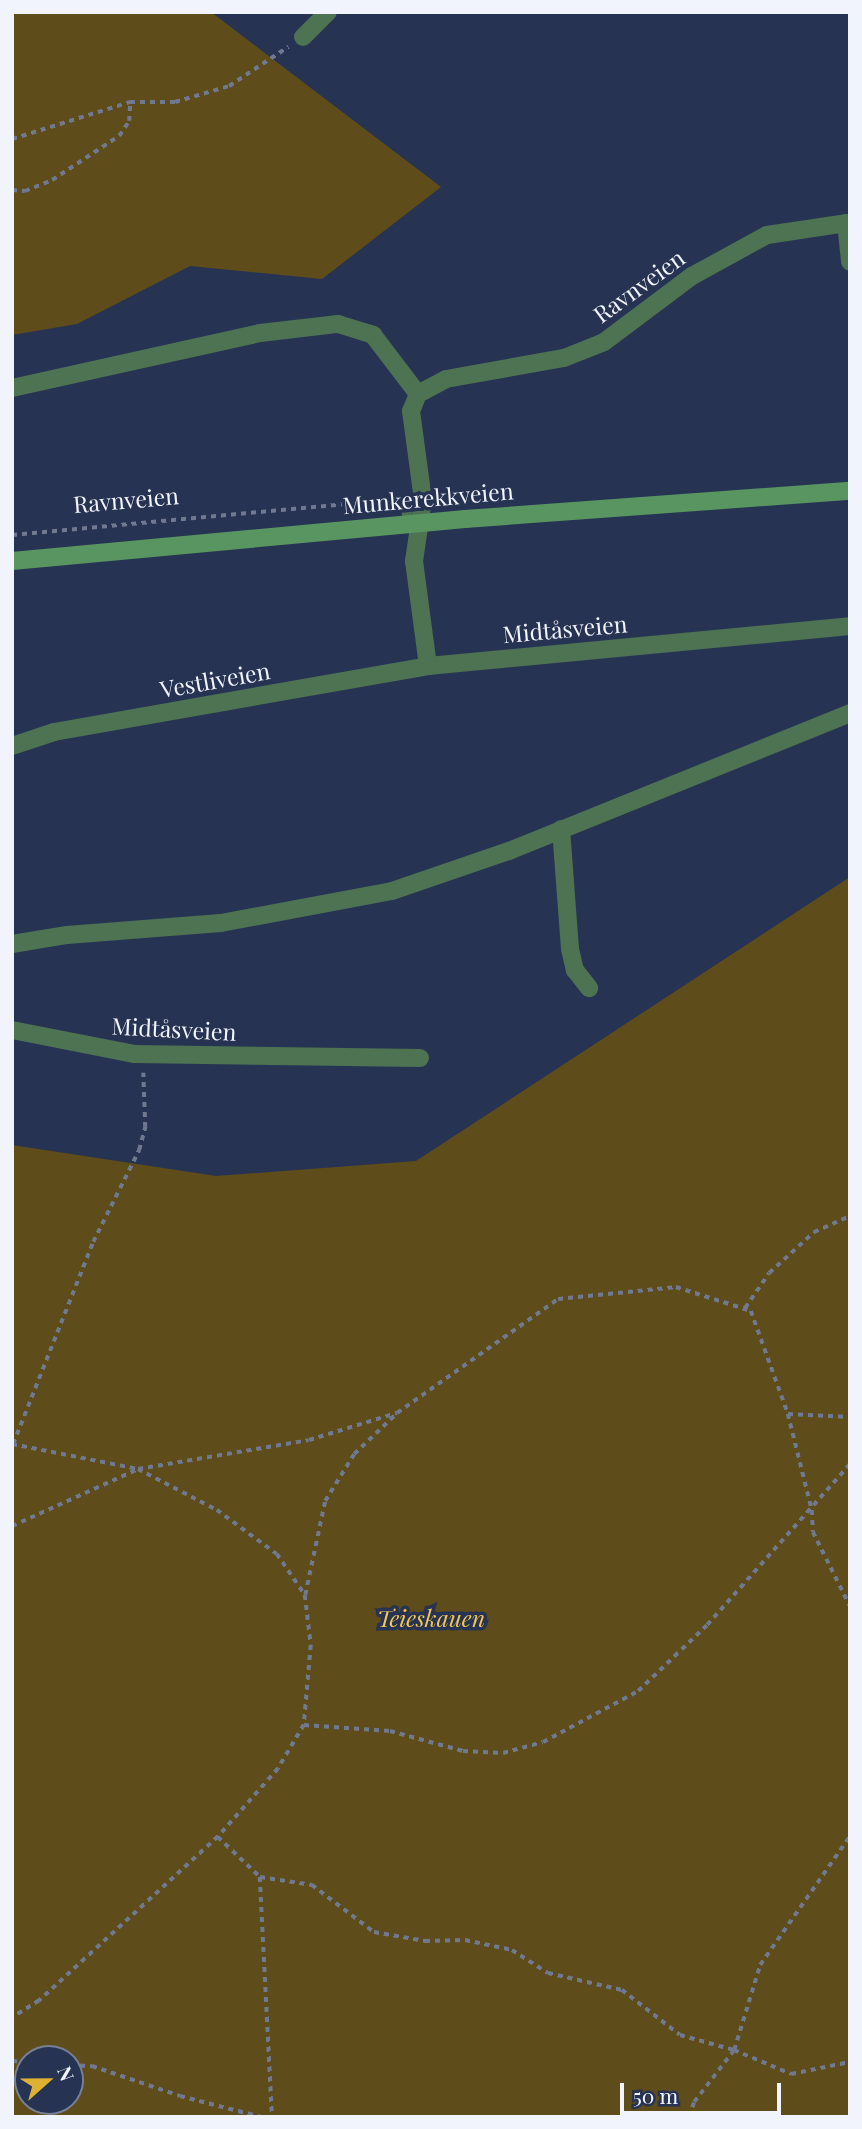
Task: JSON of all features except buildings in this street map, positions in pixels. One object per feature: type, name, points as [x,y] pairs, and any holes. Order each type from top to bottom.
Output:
[{"type":"main road","name":"Munkerekkveien","points":[[12,561],[414,524],[850,491]]},
{"type":"street","points":[[303,37],[328,12]]},
{"type":"street","name":"Ravnveien","points":[[418,394],[446,379],[583,351],[628,327],[692,276],[754,239],[848,223],[850,262]]},
{"type":"street","points":[[12,387],[260,333],[338,324],[359,328],[383,342],[418,394],[411,411],[423,500],[414,524],[415,572],[428,666]]},
{"type":"street","name":"Midtåsveien","points":[[428,666],[850,626]]},
{"type":"street","name":"Vestliveien","points":[[12,746],[54,732],[428,666]]},
{"type":"street","points":[[12,944],[67,935],[221,923],[343,904],[435,879],[850,713]]},
{"type":"street","points":[[562,829],[570,949],[575,970],[589,988]]},
{"type":"street","name":"Midtåsveien","points":[[12,1030],[78,1046],[142,1054],[420,1058]]},
{"type":"lane","points":[[405,499],[414,524]]},
{"type":"path","points":[[12,139],[130,103],[175,102],[229,86],[303,37]]},
{"type":"path","points":[[12,188],[25,191],[52,180],[119,136],[129,121],[130,103]]},
{"type":"path","name":"Ravnveien","points":[[12,535],[405,499]]},
{"type":"path","points":[[142,1054],[145,1126],[139,1150],[93,1242],[13,1444],[138,1469],[217,1510],[277,1554],[304,1595]]},
{"type":"path","points":[[745,1308],[769,1273],[814,1232],[850,1216]]},
{"type":"path","points":[[12,2018],[39,2001],[218,1837],[278,1769],[304,1725],[311,1645],[304,1595],[325,1502],[354,1454],[397,1413],[558,1300],[676,1287],[751,1311],[788,1414],[812,1510],[813,1532],[850,1606]]},
{"type":"path","points":[[12,1526],[138,1469],[309,1440],[397,1413]]},
{"type":"path","points":[[788,1414],[850,1417]]},
{"type":"path","points":[[304,1725],[390,1731],[463,1751],[503,1753],[543,1742],[638,1690],[707,1625],[812,1510],[850,1464]]},
{"type":"path","points":[[689,2117],[694,2102],[734,2050],[760,1965],[850,1836]]},
{"type":"path","points":[[218,1837],[260,1877],[312,1885],[374,1932],[425,1941],[465,1940],[512,1950],[548,1973],[622,1990],[680,2035],[734,2050],[791,2074],[850,2062]]},
{"type":"path","points":[[260,1877],[272,2117]]},
{"type":"path","points":[[84,2065],[180,2096],[261,2117]]},
{"type":"green space","points":[[12,12],[211,12],[441,187],[322,279],[190,266],[77,324],[12,335]]},
{"type":"green space","name":"Teieskauen","points":[[850,877],[850,2117],[12,2117],[12,1145],[216,1176],[416,1161]]}]
